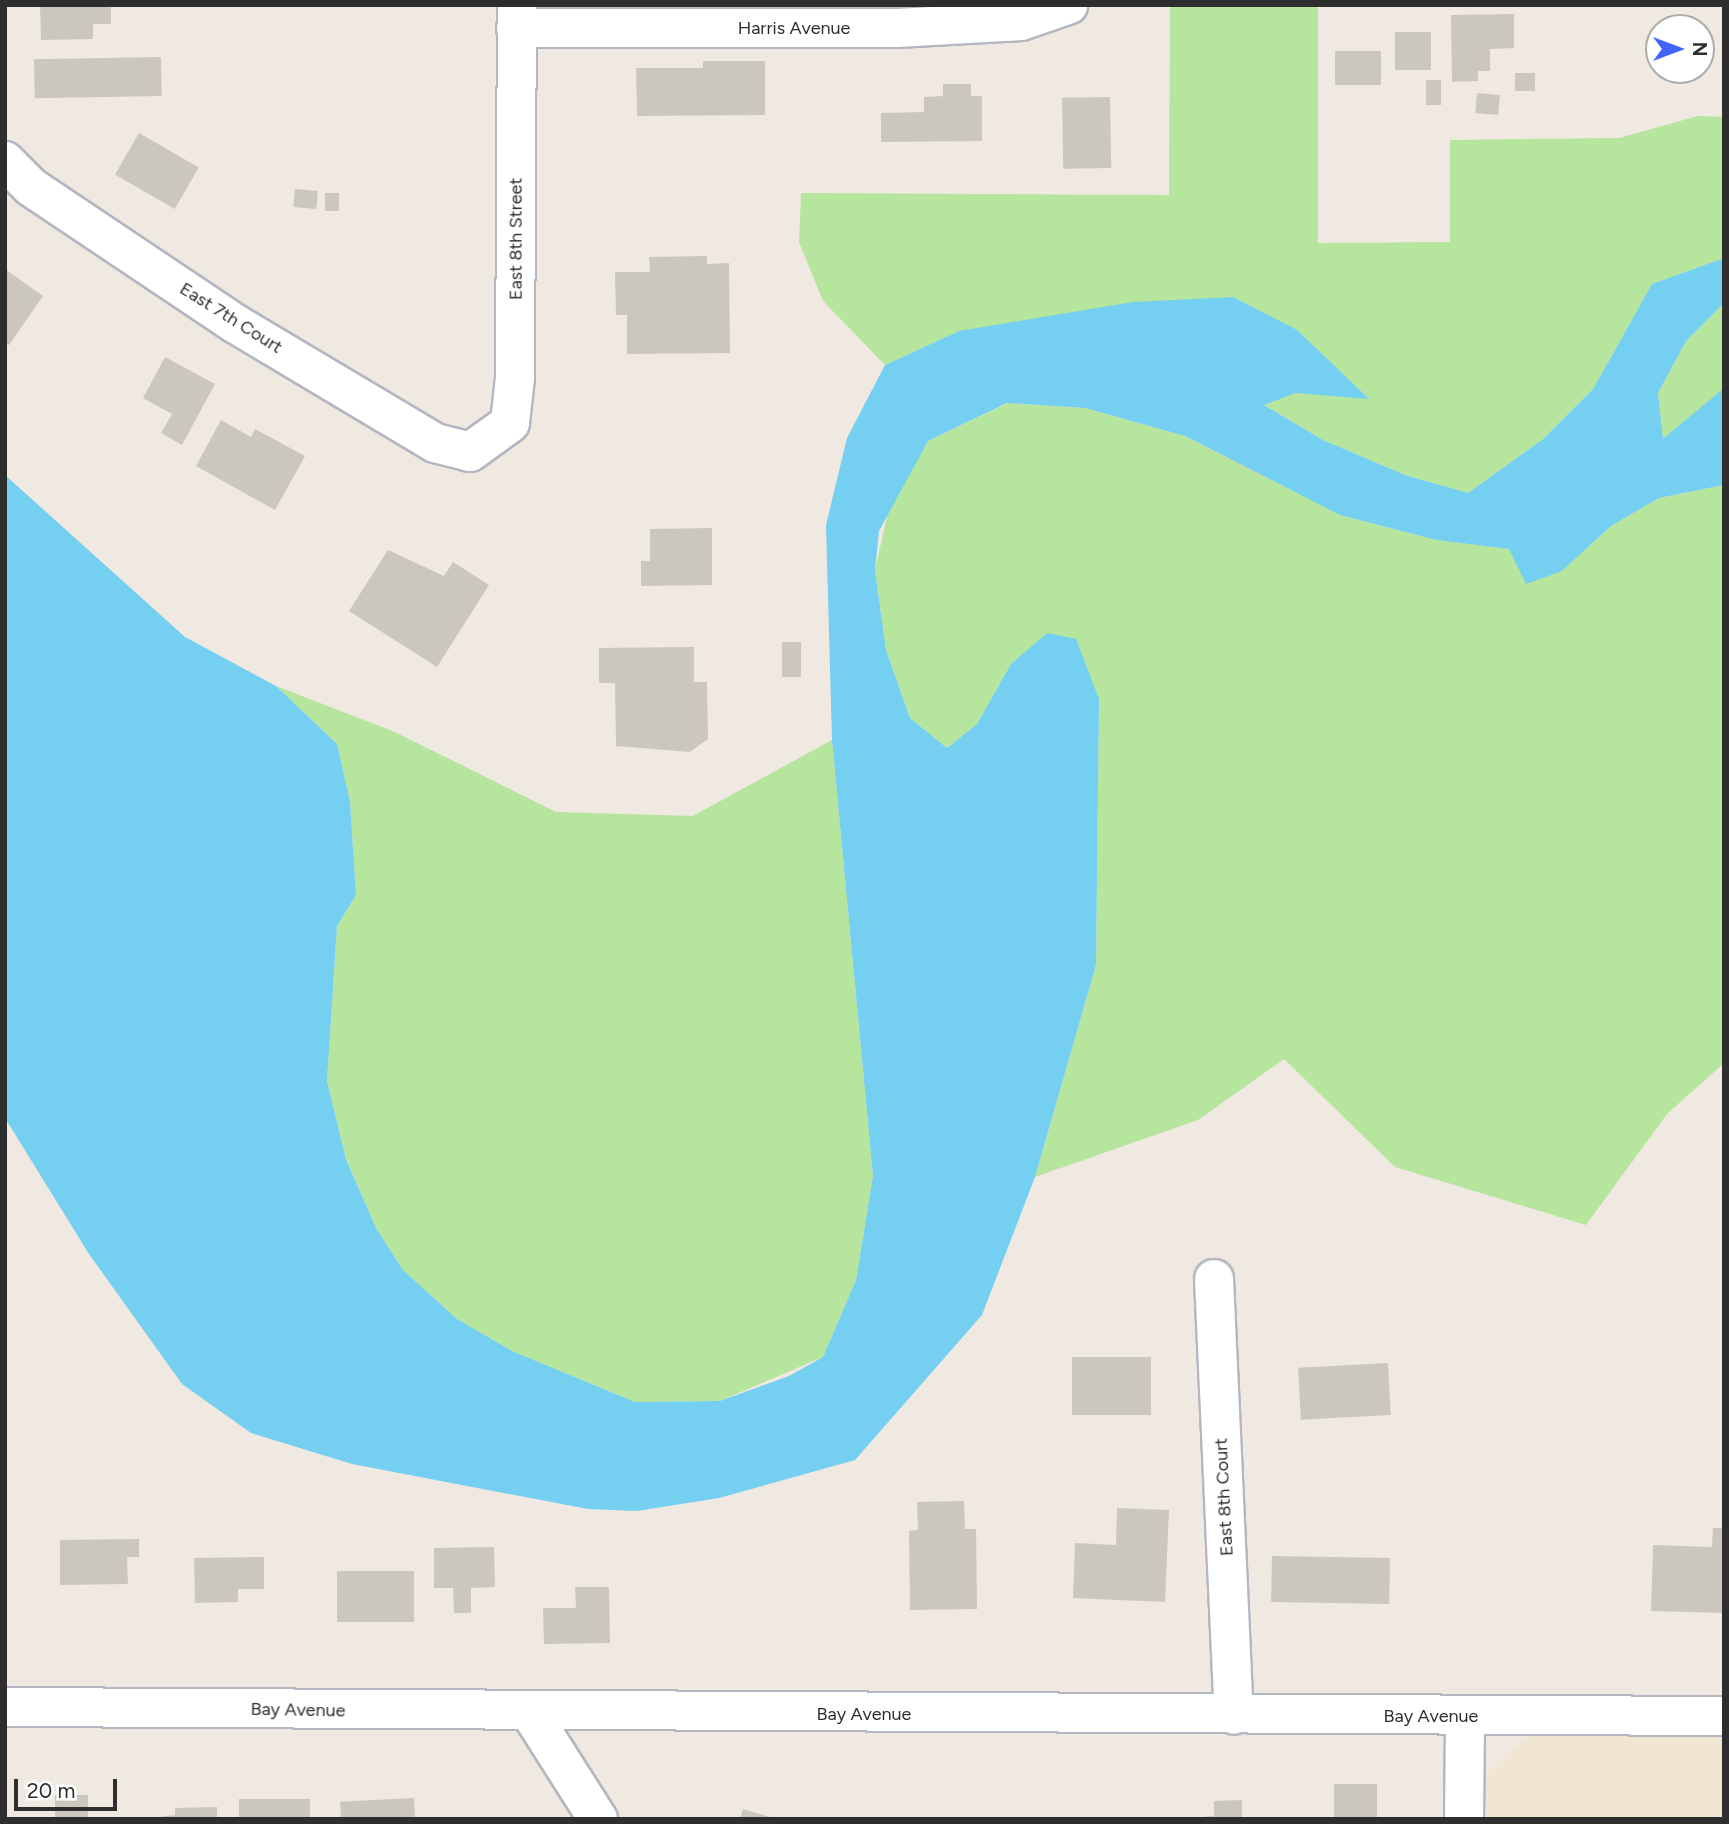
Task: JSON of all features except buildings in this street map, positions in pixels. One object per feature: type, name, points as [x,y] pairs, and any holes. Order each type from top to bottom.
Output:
[{"type":"street","name":"Harris Avenue","points":[[516,16],[897,27],[1021,21],[1068,5]]},
{"type":"street","name":"East 8th Street","points":[[470,452],[510,423],[515,378],[516,16]]},
{"type":"street","name":"East 7th Court","points":[[5,161],[31,187],[234,323],[435,443],[470,452]]},
{"type":"street","name":"East 8th Court","points":[[1214,1279],[1234,1715]]},
{"type":"street","name":"Bay Avenue","points":[[5,1707],[530,1712],[1724,1716]]},
{"type":"street","points":[[530,1712],[598,1819]]},
{"type":"street","points":[[1464,1819],[1465,1716]]},
{"type":"shaded area","points":[[1531,1734],[1724,1735],[1724,1819],[1482,1819],[1483,1776]]},
{"type":"green space","points":[[1170,5],[1318,5],[1318,243],[1450,242],[1450,140],[1619,138],[1698,116],[1724,117],[1724,258],[1652,284],[1593,389],[1543,439],[1468,493],[1405,475],[1323,440],[1263,404],[1296,393],[1368,398],[959,331],[885,365],[823,301],[799,242],[801,193],[1169,195]]},
{"type":"green space","points":[[1724,303],[1724,388],[1663,440],[1658,393],[1686,341]]},
{"type":"green space","points":[[1008,403],[1085,408],[1185,436],[1340,515],[1436,540],[1510,549],[1562,571],[1611,526],[1659,498],[1724,485],[1724,1063],[1667,1114],[1586,1225],[1395,1167],[1284,1059],[1198,1120],[1035,1177],[1096,965],[1099,699],[1011,664],[977,724],[947,748],[910,718],[886,650],[875,570],[890,503],[928,441]]},
{"type":"green space","points":[[276,686],[395,732],[556,812],[693,816],[832,740],[873,1176],[856,1280],[823,1357],[720,1401],[635,1402],[512,1351],[457,1319],[403,1270],[376,1228],[346,1158],[327,1081],[337,926],[356,895],[350,801],[337,744]]},
{"type":"water","points":[[1724,258],[1724,303],[1686,341],[1658,393],[1663,439],[1724,388],[1724,485],[1659,498],[1611,526],[1562,571],[1526,584],[1509,549],[1436,540],[1340,515],[1185,436],[1085,408],[1007,403],[928,441],[879,531],[875,570],[886,650],[910,718],[947,748],[977,724],[1011,664],[1047,633],[1076,639],[1099,699],[1096,965],[1035,1177],[982,1315],[855,1460],[719,1498],[637,1511],[588,1509],[352,1464],[251,1433],[182,1384],[89,1254],[5,1118],[5,475],[185,637],[276,686],[337,744],[350,801],[356,895],[337,926],[327,1081],[346,1159],[376,1228],[403,1270],[457,1319],[512,1351],[635,1402],[720,1401],[789,1376],[823,1357],[856,1280],[873,1176],[832,740],[826,525],[847,438],[885,365],[959,331],[1133,302],[1233,297],[1297,330],[1369,399],[1296,393],[1264,405],[1323,440],[1405,475],[1468,493],[1543,439],[1593,389],[1652,284]]}]
